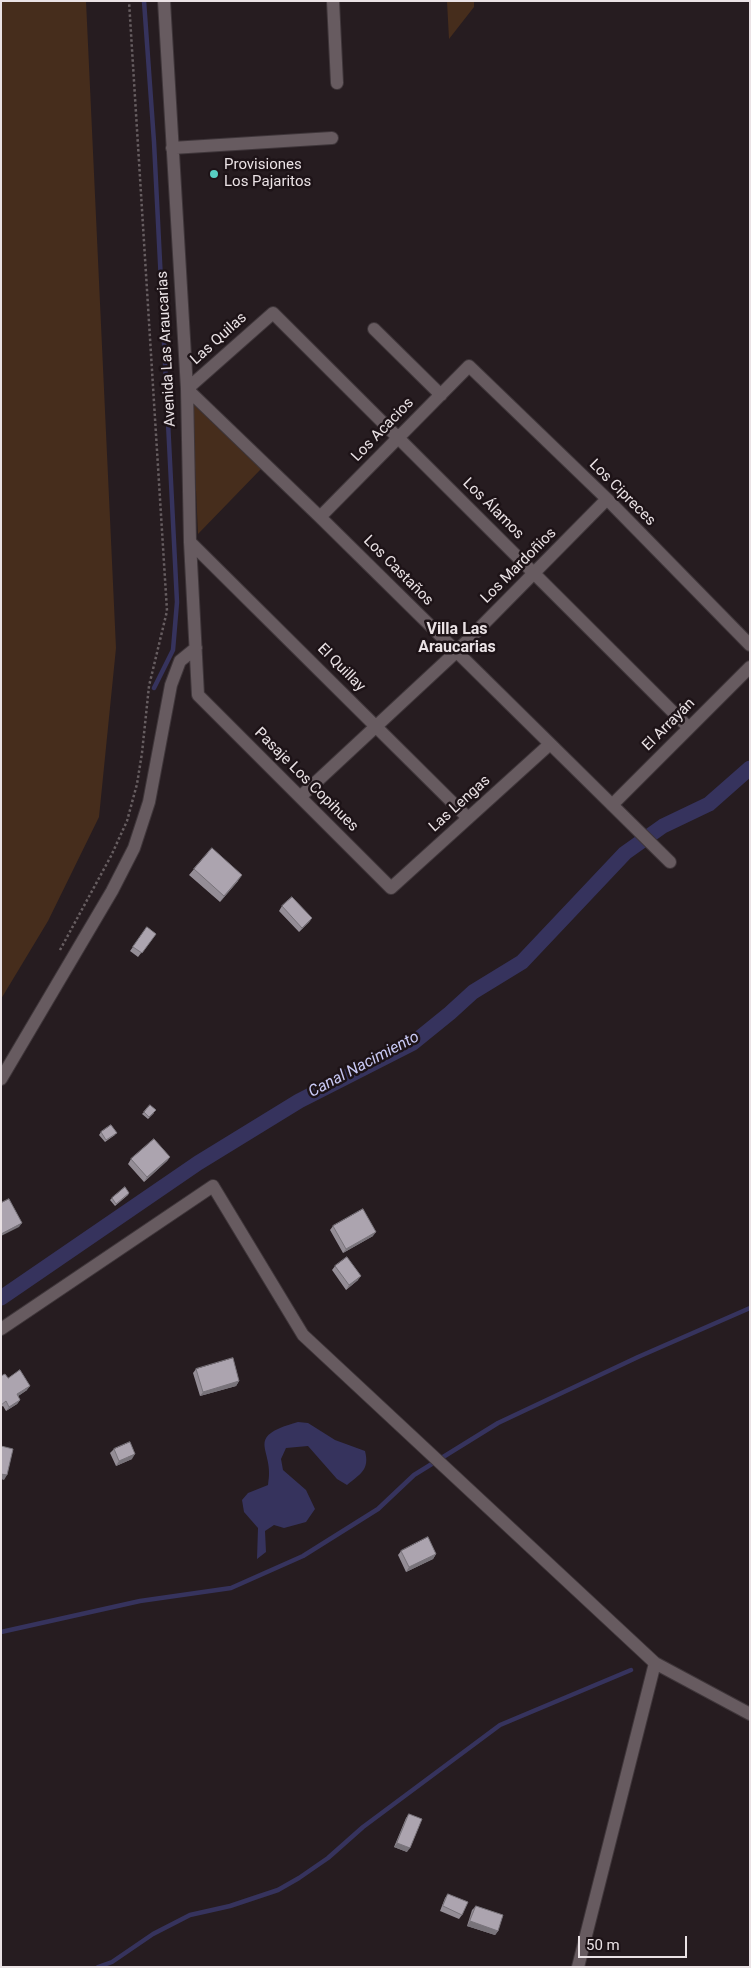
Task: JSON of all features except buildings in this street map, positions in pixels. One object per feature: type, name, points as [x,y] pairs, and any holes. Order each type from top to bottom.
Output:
[{"type":"street","name":"Avenida Las Araucarias","points":[[164,1],[187,389],[190,542],[198,695]]},
{"type":"street","points":[[333,1],[337,82]]},
{"type":"street","points":[[172,148],[332,138]]},
{"type":"street","name":"Las Quilas","points":[[187,389],[273,313]]},
{"type":"street","name":"Los Álamos","points":[[273,313],[689,728]]},
{"type":"street","points":[[374,329],[441,394]]},
{"type":"street","name":"Los Acacios","points":[[320,517],[469,366]]},
{"type":"street","name":"Los Cipreces","points":[[469,366],[606,499],[750,645]]},
{"type":"street","name":"Los Castaños","points":[[187,389],[320,517],[670,862]]},
{"type":"street","name":"Los Mardoñios","points":[[300,797],[456,652],[606,499]]},
{"type":"street","name":"El Quillay","points":[[190,542],[468,818]]},
{"type":"street","points":[[1,1079],[112,891],[134,848],[149,802],[171,685],[180,661],[196,648]]},
{"type":"street","name":"El Arrayán","points":[[612,805],[750,667]]},
{"type":"street","name":"Pasaje Los Copihues","points":[[198,695],[391,888]]},
{"type":"street","name":"Las Lengas","points":[[391,888],[550,744]]},
{"type":"street","points":[[1,1329],[213,1186],[303,1334],[655,1663],[750,1714]]},
{"type":"street","points":[[578,1967],[655,1663]]},
{"type":"path","points":[[60,950],[111,856],[127,821],[137,784],[150,679],[167,611],[129,1]]},
{"type":"shaded area","points":[[1,1],[86,1],[116,648],[99,817],[48,921],[1,999]]},
{"type":"shaded area","points":[[447,1],[474,1],[474,7],[449,39]]},
{"type":"shaded area","points":[[192,403],[261,469],[198,534]]},
{"type":"shaded area","points":[[298,1422],[308,1423],[335,1440],[365,1451],[365,1467],[347,1485],[337,1479],[308,1446],[286,1448],[281,1459],[283,1470],[306,1490],[315,1509],[306,1522],[284,1528],[274,1525],[265,1531],[266,1552],[257,1559],[258,1528],[244,1512],[242,1500],[248,1493],[268,1485],[269,1472],[265,1446],[266,1439],[270,1433]]},
{"type":"waterway","points":[[144,1],[154,142],[177,602],[173,650],[154,688]]},
{"type":"waterway","name":"Canal Nacimiento","points":[[1,1298],[198,1163],[299,1101],[413,1043],[473,992],[522,962],[625,853],[663,826],[709,804],[750,768]]},
{"type":"waterway","points":[[1,1632],[140,1601],[231,1588],[303,1556],[378,1509],[414,1475],[498,1423],[638,1357],[750,1308]]},
{"type":"waterway","points":[[98,1967],[112,1962],[153,1934],[190,1915],[230,1906],[278,1890],[328,1858],[363,1827],[500,1725],[631,1670]]},
{"type":"place","name":"Provisiones Los Pajaritos","points":[[214,174]]},
{"type":"district","name":"Villa Las Araucarias","points":[[457,639]]}]
